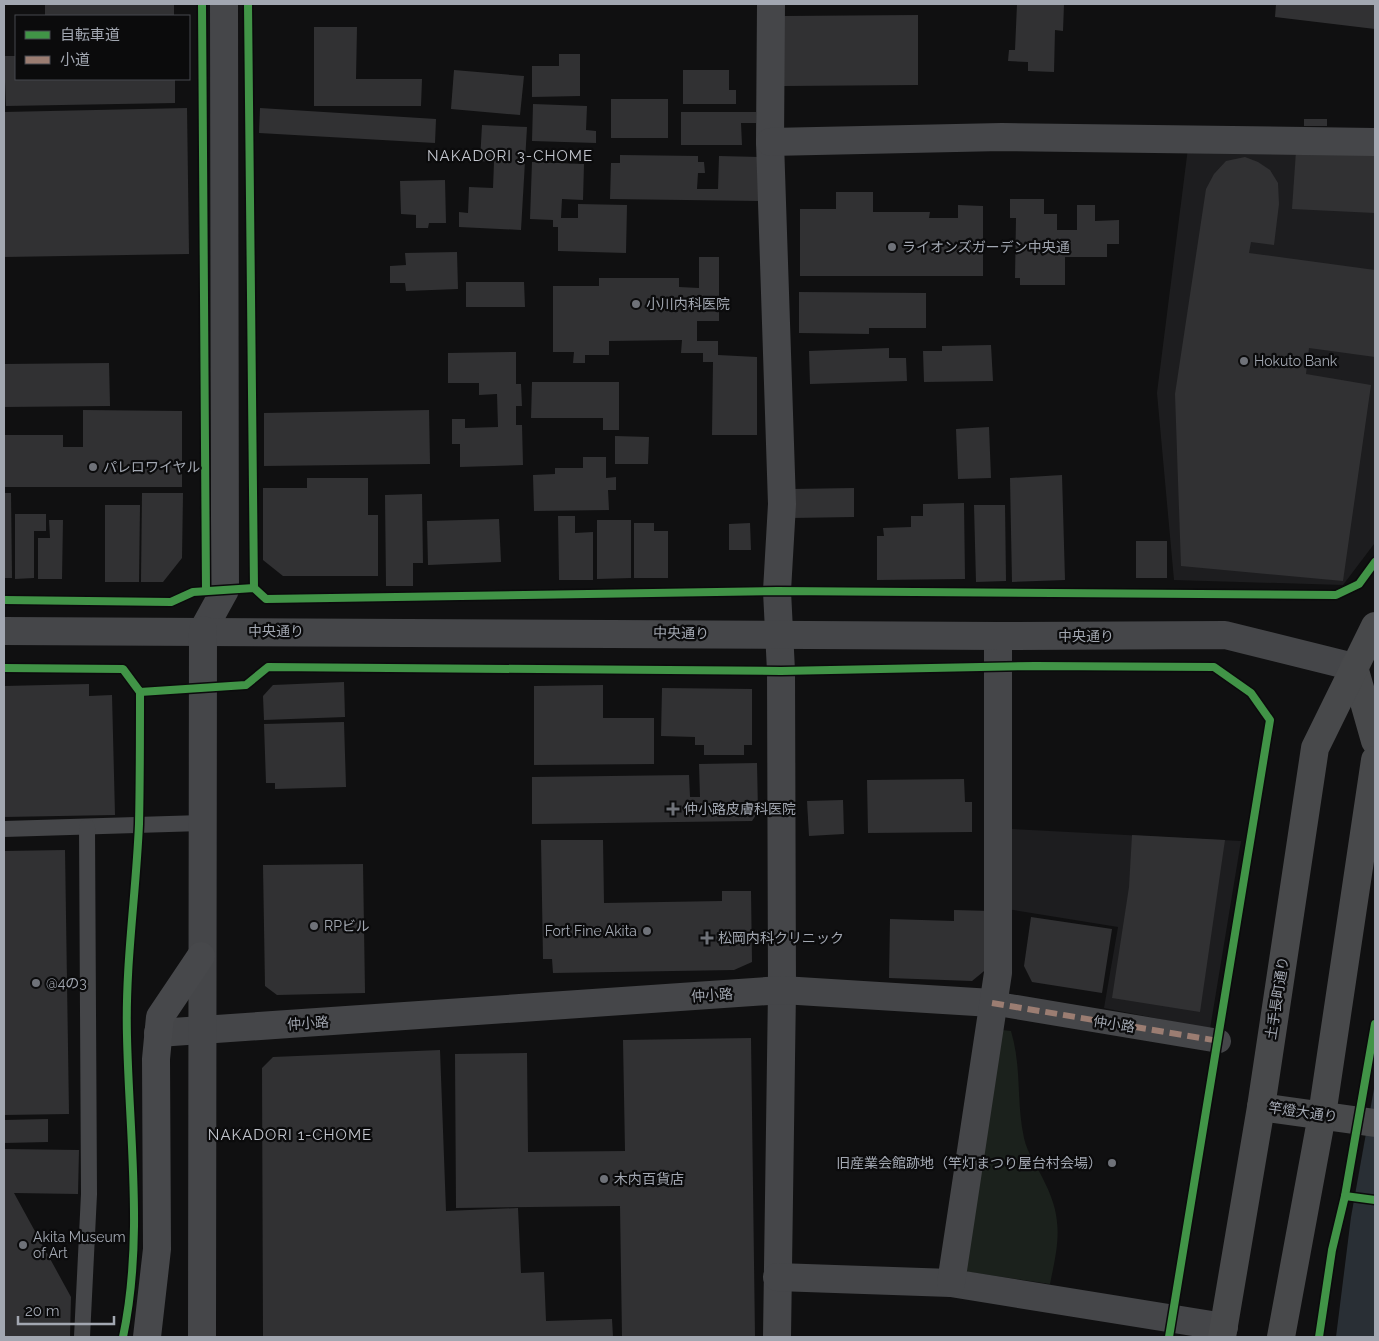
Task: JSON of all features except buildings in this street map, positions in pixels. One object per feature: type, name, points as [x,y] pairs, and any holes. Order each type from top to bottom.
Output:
[{"type":"highway","points":[[147,1337],[157,1249],[156,1059],[160,1017],[202,956]]},
{"type":"main road","name":"土手長町通り","points":[[1223,1332],[1261,1106],[1315,748],[1375,626]]},
{"type":"main road","points":[[1354,667],[1375,741]]},
{"type":"main road","points":[[1281,1337],[1322,1114],[1375,760]]},
{"type":"main road","name":"竿燈大通り","points":[[1261,1106],[1371,1122]]},
{"type":"street","points":[[202,1337],[203,630],[225,590],[224,4]]},
{"type":"street","points":[[771,4],[770,142],[782,504],[777,591],[781,671],[782,990],[777,1337]]},
{"type":"street","points":[[770,142],[1002,137],[1375,142]]},
{"type":"street","name":"中央通り","points":[[4,630],[998,636],[1225,635],[1354,667]]},
{"type":"street","points":[[951,1283],[998,973],[998,636]]},
{"type":"street","name":"仲小路","points":[[158,1033],[782,990],[992,1003],[1218,1041]]},
{"type":"street","points":[[777,1277],[951,1283],[1223,1332]]},
{"type":"lane","points":[[4,829],[202,823]]},
{"type":"lane","points":[[82,1337],[89,1194],[87,827]]},
{"type":"shaded area","points":[[1188,148],[1375,151],[1375,537],[1374,544],[1343,585],[1174,580],[1157,393]]},
{"type":"shaded area","points":[[1012,829],[1241,841],[1210,1029],[1104,1008],[1118,927],[1007,909]]},
{"type":"shaded area","points":[[993,1029],[1011,1031],[1017,1058],[1020,1111],[1024,1138],[1055,1209],[1058,1233],[1050,1284],[968,1272],[959,1263]]},
{"type":"shaded area","points":[[1375,1083],[1375,1337],[1336,1337],[1351,1217]]},
{"type":"marked path","points":[[992,1003],[1219,1041]]},
{"type":"cycle path","points":[[202,4],[206,591]]},
{"type":"cycle path","points":[[248,4],[254,588]]},
{"type":"cycle path","points":[[4,600],[171,602],[193,592],[254,588],[266,599],[777,591],[1336,595],[1359,584],[1375,562]]},
{"type":"cycle path","points":[[4,668],[123,669],[140,692],[246,685],[268,667],[781,671],[1035,666],[1214,667],[1251,693],[1270,720],[1169,1337]]},
{"type":"cycle path","points":[[123,1337],[133,1262],[134,1186],[128,1073],[127,1009],[139,824],[140,692]]},
{"type":"cycle path","points":[[1345,1196],[1375,1024]]},
{"type":"cycle path","points":[[1319,1337],[1332,1250],[1345,1196],[1375,1200]]},
{"type":"place","name":"ライオンズガーデン中央通","points":[[892,247]]},
{"type":"place","name":"小川内科医院","points":[[636,304]]},
{"type":"place","name":"Hokuto Bank","points":[[1244,361]]},
{"type":"place","name":"パレロワイヤル","points":[[93,467]]},
{"type":"place","name":"仲小路皮膚科医院","points":[[673,809]]},
{"type":"place","name":"RPビル","points":[[314,926]]},
{"type":"place","name":"Fort Fine Akita","points":[[647,931]]},
{"type":"place","name":"松岡内科クリニック","points":[[707,938]]},
{"type":"place","name":"@4の3","points":[[36,983]]},
{"type":"place","name":"旧産業会館跡地（竿灯まつり屋台村会場）","points":[[1112,1163]]},
{"type":"place","name":"木内百貨店","points":[[604,1179]]},
{"type":"place","name":"Akita Museum of Art","points":[[23,1245]]},
{"type":"district","name":"NAKADORI 3-CHOME","points":[[510,156]]},
{"type":"district","name":"NAKADORI 1-CHOME","points":[[290,1135]]}]
